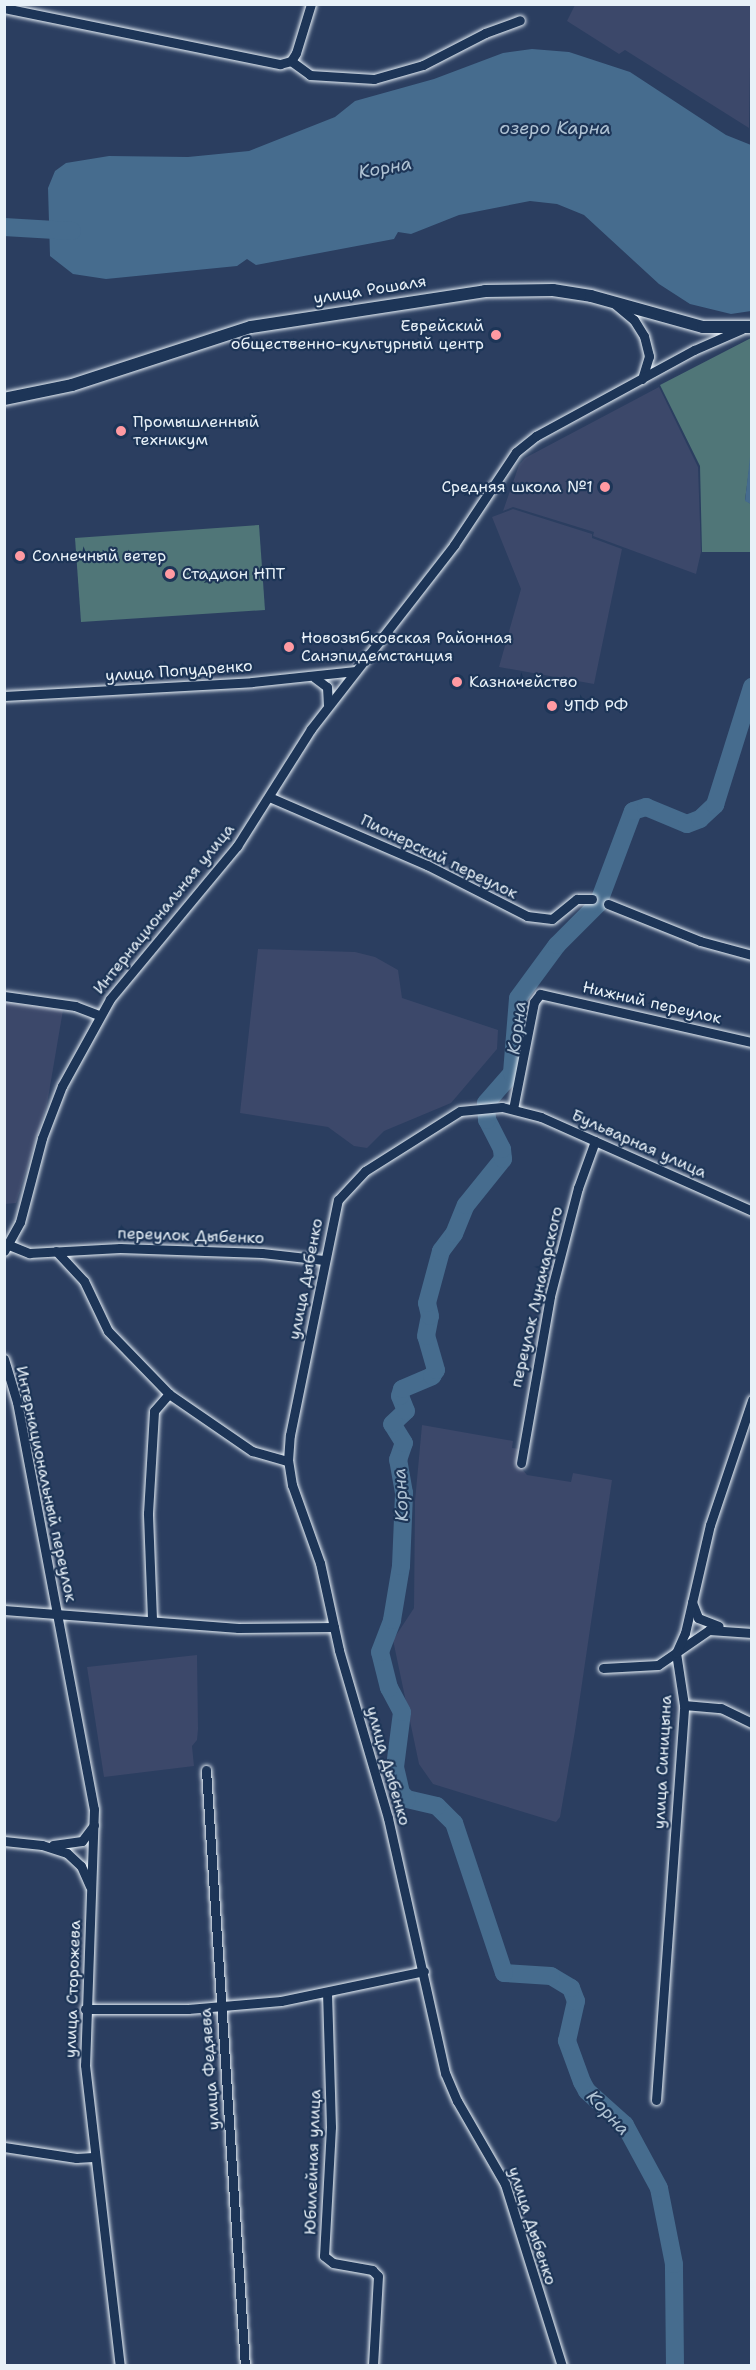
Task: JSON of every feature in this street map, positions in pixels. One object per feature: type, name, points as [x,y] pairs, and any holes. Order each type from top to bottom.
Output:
[{"type":"main road","name":"улица Рошаля","points":[[4,399],[72,385],[251,327],[430,297],[536,288],[612,302],[703,327],[749,327]]},
{"type":"street","points":[[291,61],[311,4]]},
{"type":"street","points":[[4,8],[272,64],[291,61],[310,75],[374,79],[423,65],[484,33],[520,20]]},
{"type":"street","points":[[612,302],[634,320],[644,336],[648,364],[640,381]]},
{"type":"street","name":"Интернациональная улица","points":[[7,1248],[20,1222],[53,1107],[99,1015],[132,969],[237,846],[327,708],[459,538],[520,447],[710,342],[749,327]]},
{"type":"street","name":"улица Попудренко","points":[[4,696],[307,677],[355,671]]},
{"type":"street","points":[[307,677],[321,680],[327,687],[327,708]]},
{"type":"street","name":"Пионерский переулок","points":[[269,797],[427,865],[527,916],[552,919],[577,899],[592,898]]},
{"type":"street","points":[[608,904],[693,938],[752,955]]},
{"type":"street","name":"Нижний переулок","points":[[513,1109],[534,1002],[544,993],[752,1042]]},
{"type":"street","points":[[4,996],[75,1006],[99,1015]]},
{"type":"street","name":"Бульварная улица","points":[[366,1171],[460,1111],[475,1107],[513,1109],[595,1141],[752,1211]]},
{"type":"street","name":"переулок Луначарского","points":[[522,1463],[550,1296],[578,1188],[595,1141]]},
{"type":"street","name":"улица Дыбенко","points":[[366,1171],[338,1200],[324,1260],[288,1461],[298,1505],[320,1563],[334,1627],[388,1818],[449,2085],[505,2184],[562,2366]]},
{"type":"street","name":"переулок Дыбенко","points":[[7,1248],[29,1252],[90,1248],[192,1250],[324,1260]]},
{"type":"street","points":[[56,1251],[84,1281],[108,1331],[169,1394],[252,1451],[288,1461]]},
{"type":"street","name":"Интернациональный переулок","points":[[4,1359],[17,1402],[58,1616]]},
{"type":"street","points":[[152,1619],[148,1513],[154,1411],[169,1394]]},
{"type":"street","name":"улица Синицына","points":[[656,2100],[684,1705],[676,1653],[685,1633],[710,1525],[752,1400]]},
{"type":"street","points":[[692,1599],[698,1618],[724,1628],[752,1633]]},
{"type":"street","points":[[4,1610],[58,1616],[152,1619],[252,1628],[334,1627]]},
{"type":"street","name":"улица Сторожева","points":[[58,1616],[95,1820],[85,2008],[93,2157],[120,2366]]},
{"type":"street","points":[[603,1668],[651,1667],[676,1653],[702,1633],[724,1628]]},
{"type":"street","points":[[684,1705],[721,1708],[752,1723]]},
{"type":"street","name":"улица Федяева","points":[[206,1770],[245,2366]]},
{"type":"street","points":[[4,1841],[42,1845],[77,1843],[91,1832],[95,1820]]},
{"type":"street","points":[[42,1845],[75,1859],[87,1874],[92,1896]]},
{"type":"street","points":[[85,2008],[220,2006],[327,1992],[424,1971]]},
{"type":"street","name":"Юбилейная улица","points":[[327,1992],[331,2134],[324,2256],[333,2263],[372,2270],[378,2276],[373,2366]]},
{"type":"street","points":[[4,2147],[76,2158],[93,2157]]},
{"type":"shaded area","points":[[575,5],[751,5],[749,128],[625,50],[619,54],[567,21]]},
{"type":"shaded area","name":"Средняя школа №1","points":[[659,387],[698,467],[701,552],[696,574],[593,536],[594,532],[513,507],[503,511],[519,465],[525,458]]},
{"type":"shaded area","points":[[513,509],[592,534],[592,538],[622,549],[594,684],[499,667],[521,589],[492,517]]},
{"type":"shaded area","points":[[258,949],[355,952],[375,957],[398,970],[402,998],[498,1030],[497,1049],[451,1103],[384,1131],[367,1148],[354,1146],[328,1127],[240,1113]]},
{"type":"shaded area","points":[[5,1002],[63,1010],[47,1104],[16,1203],[5,1204]]},
{"type":"shaded area","points":[[422,1425],[513,1441],[512,1448],[520,1449],[518,1464],[527,1475],[571,1482],[573,1473],[612,1480],[575,1731],[560,1817],[556,1822],[433,1784],[419,1764],[393,1640],[414,1608],[415,1501]]},
{"type":"shaded area","points":[[197,1655],[198,1729],[197,1740],[192,1746],[194,1766],[104,1777],[87,1667]]},
{"type":"green space","points":[[751,338],[752,448],[745,500],[751,504],[751,552],[702,552],[700,466],[660,385]]},
{"type":"green space","name":"Стадион НПТ","points":[[259,525],[265,610],[81,622],[75,538]]},
{"type":"water","name":"озеро Карна","points":[[532,49],[569,52],[630,72],[726,135],[751,145],[751,311],[731,314],[690,304],[659,284],[584,215],[557,204],[530,201],[459,215],[411,234],[398,232],[394,239],[256,265],[247,259],[237,266],[106,279],[73,274],[50,256],[48,188],[55,171],[66,163],[109,156],[188,157],[249,151],[335,117],[355,101],[434,79],[503,53]]},
{"type":"water","points":[[751,448],[752,504],[745,501]]},
{"type":"waterway","name":"Корна","points":[[4,227],[72,231]]},
{"type":"waterway","name":"Корна","points":[[675,2366],[674,2264],[659,2188],[625,2125],[587,2091],[582,2082],[567,2041],[576,2001],[571,1988],[551,1976],[504,1973],[454,1823],[437,1806],[407,1799],[401,1793],[395,1767],[402,1712],[389,1688],[380,1652],[392,1620],[401,1566],[404,1493],[398,1460],[404,1443],[392,1424],[406,1411],[400,1396],[402,1389],[432,1376],[436,1370],[426,1336],[430,1316],[427,1303],[441,1251],[454,1234],[466,1205],[503,1159],[502,1149],[487,1120],[486,1103],[512,1073],[518,998],[557,945],[598,904],[633,811],[646,807],[687,824],[700,819],[715,805],[752,687]]},
{"type":"place","name":"Еврейский общественно-культурный центр","points":[[496,335]]},
{"type":"place","name":"Промышленный техникум","points":[[121,431]]},
{"type":"place","name":"Средняя школа №1","points":[[605,487]]},
{"type":"place","name":"Солнечный ветер","points":[[20,556]]},
{"type":"place","name":"Стадион НПТ","points":[[170,574]]},
{"type":"place","name":"Новозыбковская Районная Санэпидемстанция","points":[[289,647]]},
{"type":"place","name":"Казначейство","points":[[457,682]]},
{"type":"place","name":"УПФ РФ","points":[[552,706]]}]
